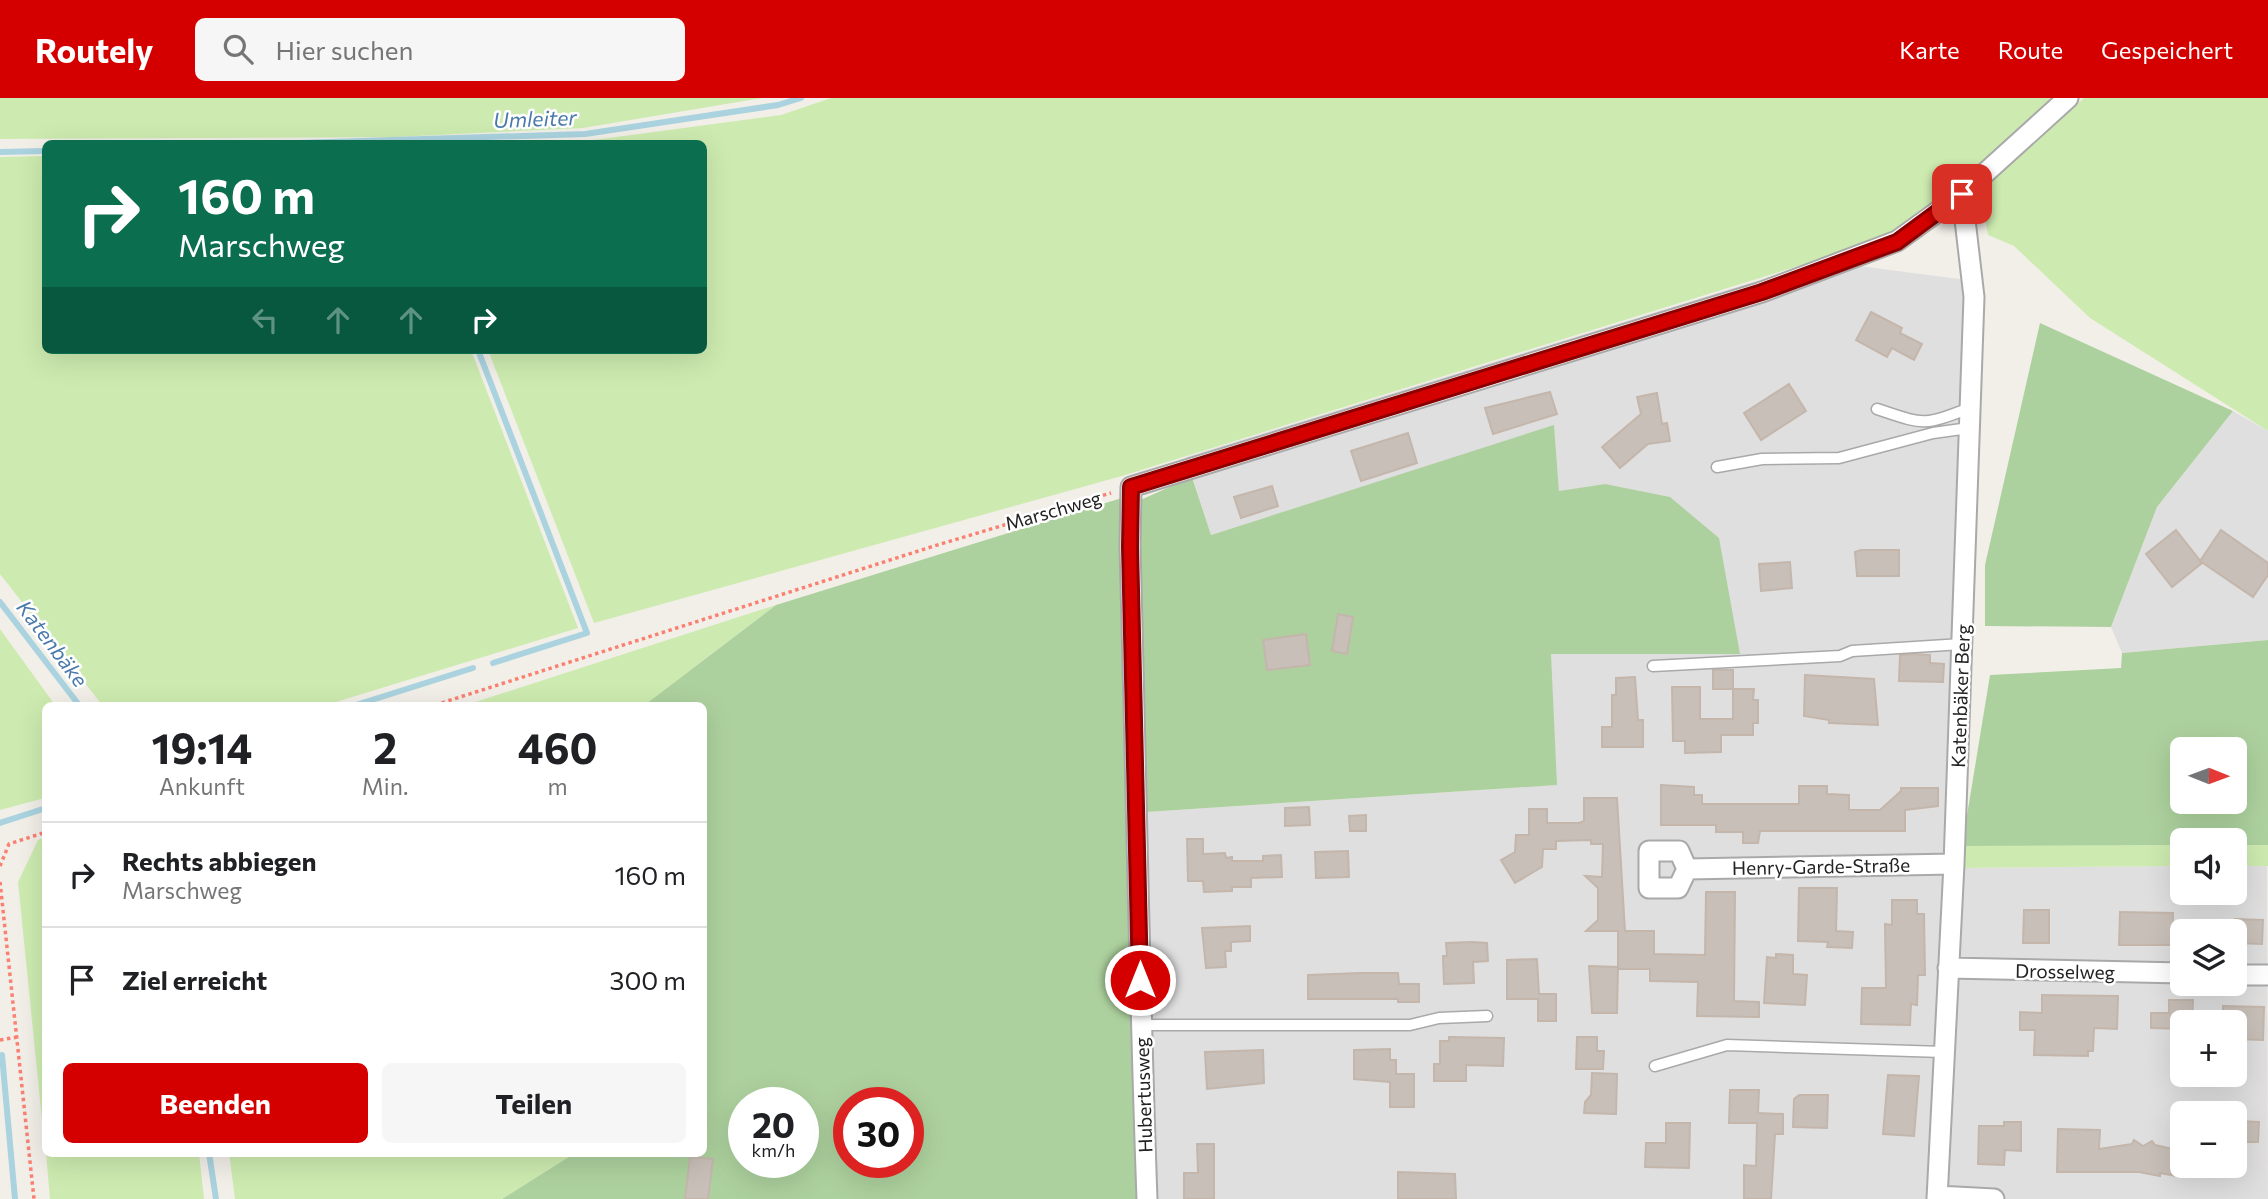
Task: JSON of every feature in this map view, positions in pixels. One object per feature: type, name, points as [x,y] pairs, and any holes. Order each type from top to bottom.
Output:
[{"type":"street","points":[[1131,487],[1762,292],[1897,242],[1962,194],[2068,98]]},
{"type":"street","name":"Katenbäker Berg","points":[[1937,1198],[1954,864],[1974,297],[1962,194]]},
{"type":"street","name":"Hubertusweg","points":[[1131,487],[1130,547],[1141,912],[1140,1025],[1147,1199]]},
{"type":"street","name":"Henry-Garde-Straße","points":[[1687,869],[1954,864]]},
{"type":"street","name":"Drosselweg","points":[[1948,968],[2170,973]]},
{"type":"street","points":[[2247,975],[2268,975]]},
{"type":"street","points":[[1937,1198],[1994,1199]]},
{"type":"lane","points":[[1877,409],[1918,422],[1933,423],[1970,418]]},
{"type":"lane","points":[[1717,467],[1762,459],[1839,458],[1933,433],[1970,418]]},
{"type":"lane","points":[[1653,666],[1754,662],[1840,656],[1852,651],[1962,645]]},
{"type":"lane","points":[[1140,1025],[1410,1026],[1439,1018],[1487,1016]]},
{"type":"lane","points":[[1655,1066],[1727,1045],[1943,1052]]},
{"type":"path","name":"Marschweg","points":[[444,702],[934,545],[1131,487]]},
{"type":"path","points":[[0,866],[9,844],[42,833]]},
{"type":"path","points":[[0,882],[34,1199]]},
{"type":"path","points":[[0,1040],[18,1037]]},
{"type":"shaded area","points":[[1821,261],[1982,282],[1962,868],[2170,866],[2170,905],[2247,905],[2247,866],[2267,866],[2268,1199],[1139,1199],[1133,820],[1146,812],[1556,785],[1550,654],[1739,654],[1605,484],[1559,492],[1554,426],[1211,535],[1186,457]]},
{"type":"shaded area","points":[[2233,411],[2268,431],[2268,640],[2122,653],[2111,627],[2157,507]]},
{"type":"green space","points":[[0,98],[762,98],[583,128],[395,137],[0,139]]},
{"type":"green space","points":[[831,98],[2058,98],[1960,189],[1895,236],[1122,476],[594,623],[490,354],[707,354],[707,140],[594,140],[781,115]]},
{"type":"green space","points":[[2084,98],[2268,98],[2268,431],[2090,318],[2014,246],[1988,235],[1981,198],[1986,183]]},
{"type":"green space","points":[[42,156],[42,354],[473,354],[578,628],[336,702],[100,702],[0,574],[0,157]]},
{"type":"green space","points":[[2040,323],[2233,411],[2157,507],[2111,627],[1985,626],[1985,565]]},
{"type":"green space","points":[[1554,425],[1559,491],[1605,484],[1670,497],[1719,538],[1740,654],[1551,654],[1557,785],[1146,812],[1136,502],[1192,477],[1211,535]]},
{"type":"green space","points":[[1125,497],[1139,1199],[502,1199],[569,1157],[707,1157],[707,702],[649,702],[776,605]]},
{"type":"green space","points":[[776,605],[649,702],[475,702]]},
{"type":"green space","points":[[0,629],[53,702],[42,702],[42,799],[0,810]]},
{"type":"green space","points":[[2268,640],[2268,845],[2247,845],[2247,828],[2170,828],[2170,845],[1962,846],[1990,675],[2121,668],[2122,653]]},
{"type":"green space","points":[[42,838],[42,1120],[18,882],[38,840]]},
{"type":"green space","points":[[2170,845],[2170,866],[1961,868],[1962,846]]},
{"type":"green space","points":[[2247,845],[2268,845],[2268,866],[2247,866]]},
{"type":"green space","points":[[46,1157],[199,1157],[204,1199],[50,1199]]},
{"type":"green space","points":[[230,1157],[569,1157],[502,1199],[235,1199]]},
{"type":"building","points":[[1871,312],[1902,328],[1900,333],[1922,344],[1914,360],[1892,348],[1887,357],[1856,340]]},
{"type":"building","points":[[1789,384],[1806,411],[1761,440],[1744,413]]},
{"type":"building","points":[[1550,392],[1557,414],[1493,434],[1485,408]]},
{"type":"building","points":[[1657,393],[1662,424],[1667,423],[1670,441],[1648,444],[1620,468],[1602,447],[1641,414],[1637,397]]},
{"type":"building","points":[[1408,433],[1417,463],[1361,481],[1351,451]]},
{"type":"building","points":[[1272,486],[1278,506],[1241,518],[1234,497]]},
{"type":"building","points":[[2176,530],[2202,563],[2172,587],[2146,554]]},
{"type":"building","points":[[2221,530],[2268,563],[2268,575],[2253,597],[2200,561]]},
{"type":"building","points":[[1899,550],[1899,576],[1857,576],[1855,552]]},
{"type":"building","points":[[1790,562],[1792,588],[1761,591],[1759,564]]},
{"type":"building","points":[[1338,614],[1353,617],[1347,654],[1332,651]]},
{"type":"building","points":[[1306,634],[1310,665],[1267,670],[1263,640]]},
{"type":"building","points":[[1900,655],[1930,655],[1930,663],[1944,664],[1943,682],[1899,681]]},
{"type":"building","points":[[1713,670],[1733,670],[1733,689],[1713,689]]},
{"type":"building","points":[[1805,675],[1874,679],[1878,725],[1829,723],[1829,720],[1804,716]]},
{"type":"building","points":[[1635,677],[1638,720],[1643,720],[1643,747],[1602,747],[1602,727],[1612,727],[1612,695],[1616,695],[1616,678]]},
{"type":"building","points":[[1672,687],[1700,687],[1700,719],[1733,719],[1733,689],[1754,689],[1753,700],[1758,700],[1758,723],[1753,723],[1753,735],[1721,735],[1721,752],[1685,753],[1685,741],[1673,741]]},
{"type":"building","points":[[1661,785],[1694,787],[1694,795],[1702,795],[1702,804],[1799,804],[1799,786],[1827,786],[1827,794],[1849,795],[1849,810],[1880,810],[1901,788],[1938,788],[1938,806],[1905,810],[1905,831],[1760,831],[1758,843],[1743,843],[1743,832],[1716,832],[1716,825],[1661,825]]},
{"type":"building","points":[[1584,798],[1617,798],[1625,931],[1654,931],[1654,954],[1705,955],[1706,892],[1735,892],[1734,1001],[1759,1002],[1759,1017],[1697,1016],[1698,982],[1650,981],[1650,969],[1618,969],[1618,931],[1586,931],[1598,920],[1598,888],[1585,876],[1602,877],[1603,844],[1591,844],[1591,840],[1556,841],[1556,849],[1543,849],[1542,867],[1515,883],[1501,860],[1515,852],[1516,835],[1529,835],[1529,809],[1547,809],[1547,823],[1579,823],[1584,821]]},
{"type":"building","points":[[1309,807],[1310,825],[1285,826],[1285,808]]},
{"type":"building","points":[[1366,815],[1366,831],[1350,831],[1349,816]]},
{"type":"building","points":[[1187,839],[1203,839],[1203,854],[1225,853],[1226,858],[1232,857],[1232,861],[1263,861],[1263,856],[1281,855],[1282,877],[1251,878],[1251,887],[1204,892],[1203,881],[1188,881]]},
{"type":"building","points":[[1348,851],[1349,877],[1316,878],[1315,852]]},
{"type":"building","points":[[1799,888],[1837,888],[1836,931],[1853,932],[1852,948],[1827,947],[1828,942],[1798,941]]},
{"type":"building","points":[[1892,900],[1917,900],[1917,914],[1924,914],[1925,975],[1918,975],[1917,1005],[1911,1004],[1910,1025],[1861,1024],[1862,988],[1886,988],[1885,924],[1892,925]]},
{"type":"building","points":[[2024,910],[2049,910],[2049,943],[2023,943]]},
{"type":"building","points":[[2120,912],[2173,913],[2173,919],[2170,919],[2170,945],[2119,945]]},
{"type":"building","points":[[2247,919],[2263,920],[2262,944],[2247,943]]},
{"type":"building","points":[[1250,926],[1250,941],[1231,942],[1231,951],[1225,951],[1226,967],[1206,968],[1202,928]]},
{"type":"building","points":[[1446,943],[1487,943],[1488,961],[1473,962],[1474,983],[1444,984],[1443,956],[1447,956]]},
{"type":"building","points":[[1776,954],[1793,955],[1793,974],[1807,975],[1805,1005],[1764,1003],[1767,957],[1776,958]]},
{"type":"building","points":[[1537,959],[1539,994],[1556,994],[1556,1021],[1538,1021],[1538,999],[1507,999],[1507,960]]},
{"type":"building","points":[[1589,966],[1618,967],[1617,1013],[1592,1013]]},
{"type":"building","points":[[1398,973],[1399,984],[1419,984],[1419,1002],[1398,1002],[1398,999],[1308,999],[1308,975]]},
{"type":"building","points":[[2042,995],[2118,996],[2117,1029],[2094,1028],[2093,1051],[2088,1051],[2088,1056],[2034,1055],[2035,1030],[2020,1030],[2020,1012],[2042,1013]]},
{"type":"building","points":[[2169,1000],[2193,1000],[2193,1010],[2170,1010],[2170,1029],[2151,1028],[2151,1013],[2169,1013]]},
{"type":"building","points":[[2223,1006],[2264,1007],[2263,1040],[2247,1039],[2247,1010],[2223,1010]]},
{"type":"building","points":[[1449,1037],[1504,1038],[1503,1066],[1466,1065],[1466,1081],[1434,1081],[1434,1064],[1440,1064],[1440,1041],[1449,1041]]},
{"type":"building","points":[[1577,1037],[1597,1037],[1597,1051],[1604,1051],[1603,1069],[1576,1069]]},
{"type":"building","points":[[1390,1049],[1390,1060],[1396,1060],[1396,1074],[1414,1074],[1414,1107],[1390,1107],[1390,1082],[1354,1079],[1354,1050]]},
{"type":"building","points":[[1263,1050],[1264,1083],[1207,1089],[1205,1052]]},
{"type":"building","points":[[1592,1073],[1617,1074],[1616,1114],[1584,1113],[1585,1102],[1591,1095]]},
{"type":"building","points":[[1888,1075],[1919,1076],[1914,1136],[1883,1134]]},
{"type":"building","points":[[1730,1090],[1759,1090],[1758,1113],[1783,1114],[1783,1134],[1775,1134],[1771,1199],[1744,1199],[1744,1165],[1756,1166],[1757,1123],[1729,1123]]},
{"type":"building","points":[[1799,1095],[1828,1095],[1827,1128],[1793,1127],[1794,1099]]},
{"type":"building","points":[[2004,1122],[2021,1122],[2021,1151],[2005,1150],[2004,1165],[1978,1164],[1979,1126],[2004,1126]]},
{"type":"building","points":[[2247,1122],[2259,1122],[2258,1142],[2247,1142]]},
{"type":"building","points":[[1666,1123],[1690,1123],[1689,1168],[1645,1167],[1646,1143],[1666,1143]]},
{"type":"building","points":[[2058,1129],[2100,1130],[2099,1149],[2132,1144],[2134,1140],[2143,1146],[2152,1141],[2155,1145],[2170,1148],[2170,1175],[2057,1172]]},
{"type":"building","points":[[1197,1144],[1214,1144],[1214,1199],[1184,1199],[1184,1173],[1198,1173]]},
{"type":"building","points":[[690,1157],[713,1159],[708,1199],[685,1199]]},
{"type":"building","points":[[1398,1172],[1455,1174],[1456,1199],[1398,1199]]},
{"type":"waterway","name":"Umleiter","points":[[394,140],[585,134],[778,105],[801,98]]},
{"type":"waterway","name":"Umleiter","points":[[0,152],[42,151]]},
{"type":"waterway","points":[[480,354],[587,633],[493,663]]},
{"type":"waterway","name":"Katenbäke","points":[[0,602],[77,702]]},
{"type":"waterway","points":[[365,702],[473,668]]},
{"type":"waterway","points":[[0,823],[42,809]]},
{"type":"waterway","points":[[2,1055],[15,1199]]},
{"type":"waterway","name":"Katenbäke","points":[[210,1157],[216,1199]]},
{"type":"route","points":[[1140,980],[1141,912],[1130,547],[1131,487],[1762,292],[1897,242],[1962,194]]}]
